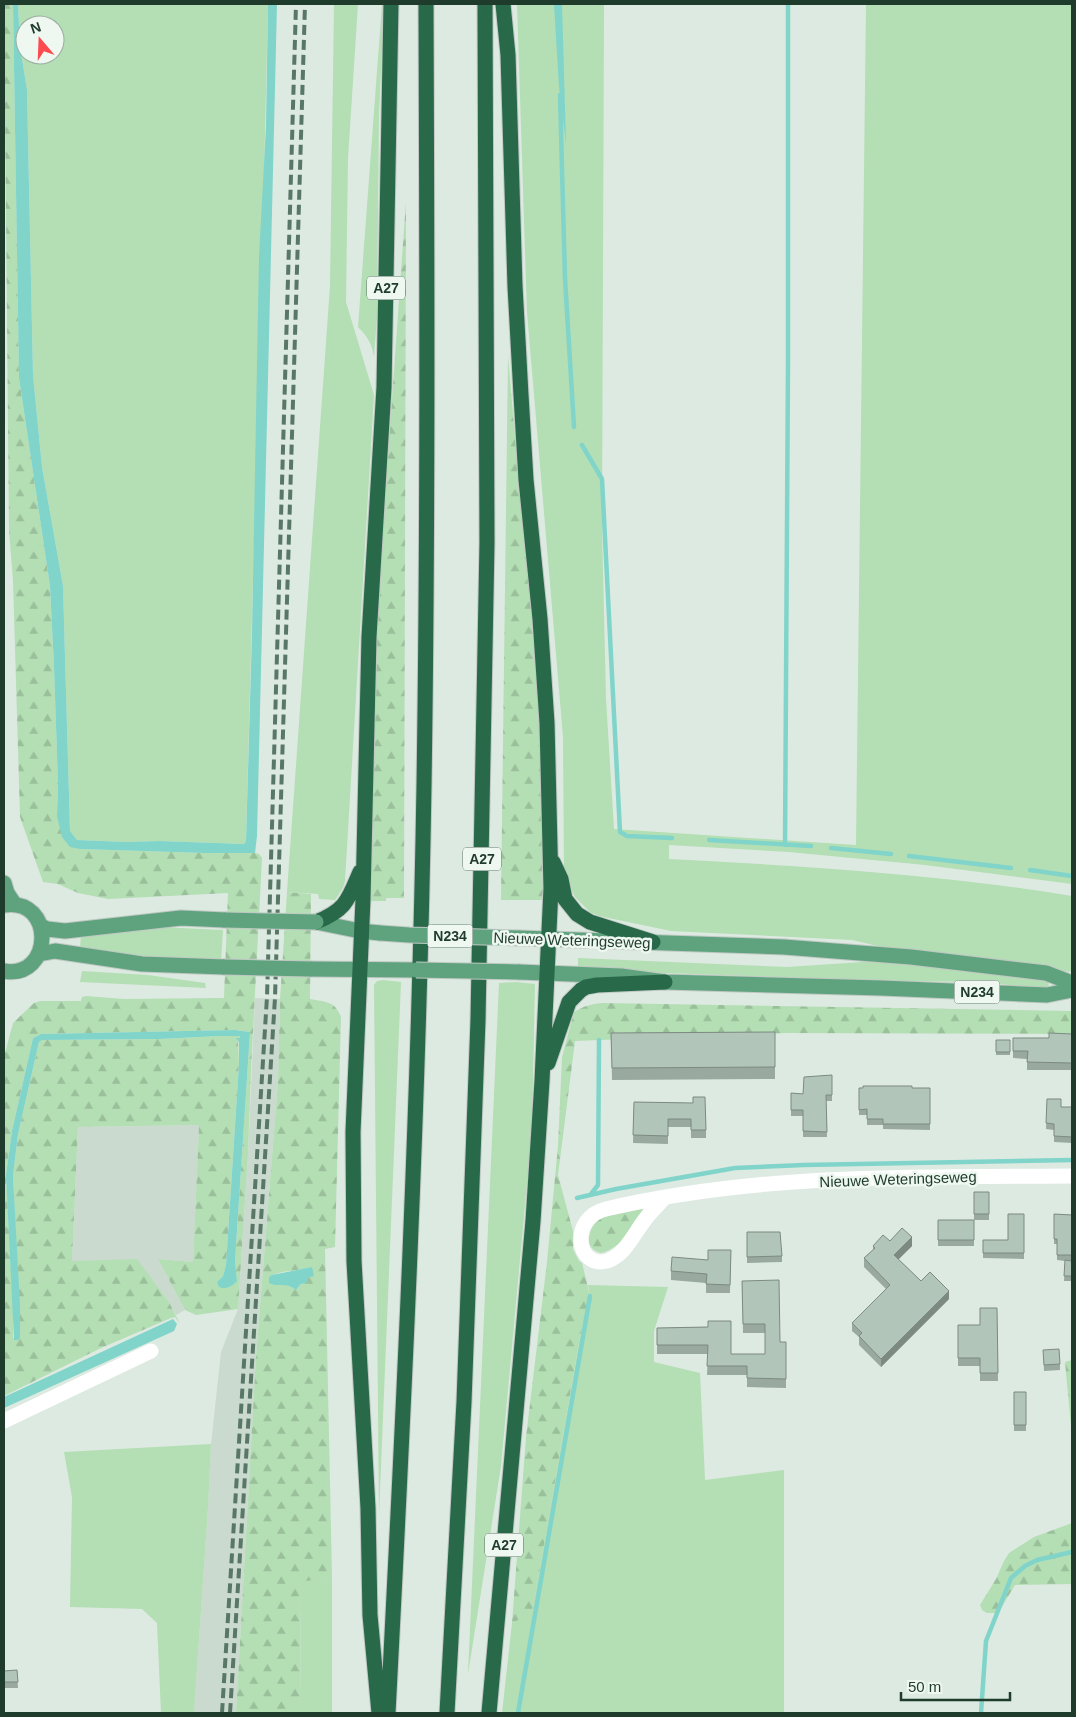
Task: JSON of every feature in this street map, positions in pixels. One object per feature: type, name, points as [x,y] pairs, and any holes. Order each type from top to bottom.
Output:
[{"type":"highway","name":"A27","points":[[378,1713],[370,1614],[368,1508],[354,1261],[353,1132],[370,619],[384,387],[392,4]]},
{"type":"highway","name":"A27","points":[[388,1713],[405,1380],[418,1026],[424,789],[427,563],[426,4]]},
{"type":"highway","name":"A27","points":[[447,1713],[464,1402],[479,1001],[487,543],[485,4]]},
{"type":"highway","name":"A27","points":[[489,1713],[533,1221],[542,1082],[550,856],[547,723],[522,414],[515,286],[508,55],[503,4]]},
{"type":"highway","name":"A27","points":[[550,856],[561,879],[565,900],[577,914],[590,922],[653,942]]},
{"type":"highway","name":"A27","points":[[316,922],[332,916],[345,903],[363,866]]},
{"type":"highway","name":"A27","points":[[542,1082],[568,1002],[577,993],[586,987],[597,985],[665,982]]},
{"type":"main road","points":[[4,883],[10,905],[26,909],[35,916],[41,926],[43,935],[39,954],[33,961],[26,967],[6,974]]},
{"type":"main road","name":"Nieuwe Weteringseweg","points":[[41,926],[47,929],[65,931],[181,918],[316,922],[360,931],[409,935],[784,947],[902,956],[1046,972],[1072,983]]},
{"type":"main road","name":"N234","points":[[39,954],[55,951],[142,964],[224,967],[519,972],[621,976],[665,982],[1047,995],[1072,990]]},
{"type":"street","name":"Nieuwe Weteringseweg","points":[[665,1198],[647,1217],[629,1244],[612,1259],[603,1262],[596,1261],[585,1254],[582,1248],[582,1229],[592,1214],[665,1198],[726,1188],[781,1182],[916,1177],[1072,1176]]},
{"type":"street","points":[[4,1421],[151,1352]]},
{"type":"shaded area","points":[[255,998],[280,999],[278,1082],[256,1357],[236,1713],[194,1713],[211,1444],[221,1352],[238,1309],[248,1154]]},
{"type":"shaded area","points":[[199,1125],[193,1262],[158,1259],[185,1310],[176,1315],[169,1302],[137,1260],[72,1261],[78,1127]]},
{"type":"green space","points":[[4,4],[13,4],[19,378],[50,586],[58,784],[57,816],[80,849],[255,853],[259,854],[262,858],[248,1154],[238,1309],[196,1315],[185,1310],[158,1259],[193,1262],[199,1125],[78,1127],[72,1261],[137,1259],[169,1302],[180,1324],[175,1317],[171,1318],[101,1348],[4,1396],[4,1057],[13,1023],[34,1003],[40,1001],[81,1001],[82,997],[86,996],[124,999],[224,998],[228,893],[108,899],[78,893],[58,884],[43,882],[20,817],[13,580],[9,531]],"holes":[[[235,1030],[250,1032],[235,1261],[237,1281],[217,1282],[223,1276],[226,1265],[239,1064],[238,1038],[240,1036],[42,1040],[39,1042],[18,1134],[13,1176],[20,1327],[20,1338],[13,1338],[6,1175],[12,1131],[33,1038],[41,1034]]]},
{"type":"green space","points":[[18,4],[268,4],[246,841],[244,844],[77,840],[70,831],[63,586],[42,467],[33,375],[27,90],[23,65],[65,65],[65,15],[19,15]]},
{"type":"green space","points":[[334,4],[358,4],[348,158],[346,302],[374,395],[345,881],[335,900],[319,899],[318,894],[287,892],[330,286]]},
{"type":"green space","points":[[382,4],[384,4],[379,114],[377,318],[374,357],[369,341],[358,327]]},
{"type":"green space","points":[[517,4],[604,4],[602,527],[606,699],[614,829],[856,845],[866,4],[1072,4],[1072,884],[925,865],[789,852],[669,845],[669,859],[922,876],[1072,896],[1072,972],[916,955],[852,940],[671,931],[599,916],[590,912],[575,897],[564,874],[563,737],[527,312]]},
{"type":"green space","points":[[406,201],[404,898],[386,898],[386,901],[366,901],[379,583]]},
{"type":"green space","points":[[508,356],[522,517],[540,668],[546,900],[501,900]]},
{"type":"green space","points":[[287,892],[311,894],[310,999],[333,1005],[341,1017],[335,1247],[325,1249],[332,1577],[300,1582],[301,1713],[236,1713],[256,1357],[278,1082],[280,999]],"holes":[[[312,1267],[307,1278],[296,1290],[288,1286],[269,1282],[269,1277],[273,1275]]]},
{"type":"green space","points":[[159,927],[223,930],[221,961],[157,959],[80,949],[81,935]]},
{"type":"green space","points":[[578,958],[787,967],[863,962],[912,963],[1048,981],[1049,986],[1043,989],[984,982],[891,981],[578,970]]},
{"type":"green space","points":[[82,971],[148,975],[205,983],[206,988],[80,982]]},
{"type":"green space","points":[[377,981],[401,982],[379,1514],[374,985]]},
{"type":"green space","points":[[499,983],[535,984],[532,1129],[501,1466],[468,1674]]},
{"type":"green space","points":[[602,1003],[1072,1011],[1072,1034],[785,1033],[575,1041],[558,1175],[573,1231],[573,1249],[582,1263],[590,1296],[580,1337],[532,1613],[512,1623],[526,1437],[547,1262],[558,1146],[562,1057],[574,1012],[581,1008]]},
{"type":"green space","points":[[643,1208],[627,1236],[615,1247],[601,1253],[591,1246],[589,1237],[599,1216]]},
{"type":"green space","points":[[588,1285],[668,1287],[654,1331],[654,1362],[700,1373],[705,1480],[784,1470],[784,1713],[502,1713],[512,1623],[532,1612],[580,1337],[590,1296]]},
{"type":"green space","points":[[1072,1360],[1072,1437],[1065,1362]]},
{"type":"green space","points":[[211,1444],[194,1713],[161,1713],[157,1623],[142,1609],[70,1607],[72,1497],[64,1452]]},
{"type":"green space","points":[[1072,1523],[1072,1584],[1015,1585],[998,1613],[987,1613],[982,1610],[980,1605],[1009,1553],[1034,1537]]},
{"type":"green space","points":[[332,1577],[332,1713],[301,1713],[300,1581]]},
{"type":"water","points":[[13,4],[18,4],[19,15],[15,15],[15,65],[23,65],[27,90],[33,375],[42,467],[63,586],[70,831],[77,840],[244,844],[246,841],[252,632],[259,257],[266,126],[268,4],[277,4],[257,836],[255,853],[80,849],[70,847],[62,837],[57,816],[58,784],[50,586],[19,378]]},
{"type":"water","points":[[554,4],[562,4],[566,144],[559,87]]},
{"type":"water","points":[[235,1030],[250,1032],[235,1261],[237,1281],[226,1288],[219,1287],[217,1282],[223,1276],[226,1265],[239,1064],[239,1042],[236,1038],[240,1038],[240,1036],[42,1040],[39,1042],[18,1134],[13,1176],[20,1305],[20,1338],[14,1340],[6,1175],[12,1131],[33,1038],[41,1034]]},
{"type":"water","points":[[312,1267],[314,1276],[307,1278],[308,1282],[301,1284],[296,1290],[285,1285],[269,1283],[269,1277],[272,1275]]},
{"type":"water","points":[[173,1319],[177,1324],[174,1331],[4,1408],[4,1397]]},
{"type":"building","points":[[775,1032],[775,1067],[612,1068],[611,1033]]},
{"type":"building","points":[[1049,1033],[1072,1034],[1072,1063],[1027,1062],[1028,1051],[1013,1051],[1013,1038],[1049,1038]]},
{"type":"building","points":[[996,1040],[1010,1040],[1010,1052],[996,1052]]},
{"type":"building","points":[[832,1075],[832,1095],[826,1095],[827,1132],[803,1131],[803,1110],[791,1110],[791,1093],[803,1094],[804,1077]]},
{"type":"building","points":[[863,1086],[930,1088],[930,1124],[883,1124],[883,1119],[867,1119],[867,1109],[859,1110],[859,1088],[863,1088]]},
{"type":"building","points":[[693,1097],[705,1097],[706,1130],[691,1130],[691,1119],[668,1119],[668,1136],[633,1135],[634,1102],[693,1103]]},
{"type":"building","points":[[1047,1099],[1061,1099],[1061,1107],[1072,1107],[1072,1137],[1054,1136],[1054,1124],[1046,1123]]},
{"type":"building","points":[[974,1192],[989,1192],[989,1214],[974,1214]]},
{"type":"building","points":[[1008,1214],[1024,1214],[1024,1253],[983,1253],[983,1240],[1008,1240]]},
{"type":"building","points":[[1054,1214],[1072,1215],[1072,1255],[1057,1255],[1057,1239],[1054,1239]]},
{"type":"building","points":[[938,1220],[974,1220],[974,1240],[938,1240]]},
{"type":"building","points":[[902,1228],[912,1237],[894,1255],[921,1281],[930,1272],[949,1291],[881,1359],[859,1336],[862,1333],[852,1323],[890,1285],[864,1258],[875,1248],[873,1246],[883,1235],[890,1241]]},
{"type":"building","points":[[747,1232],[780,1232],[782,1256],[747,1257]]},
{"type":"building","points":[[708,1250],[731,1250],[730,1285],[706,1284],[707,1274],[671,1271],[672,1257],[708,1260]]},
{"type":"building","points":[[1065,1260],[1072,1261],[1072,1276],[1064,1276]]},
{"type":"building","points":[[779,1280],[780,1342],[786,1342],[786,1379],[747,1378],[747,1366],[707,1366],[708,1345],[657,1345],[657,1328],[708,1327],[708,1321],[731,1321],[731,1354],[765,1354],[765,1324],[743,1324],[742,1281]]},
{"type":"building","points":[[980,1308],[997,1308],[998,1373],[980,1373],[980,1358],[958,1358],[958,1325],[980,1325]]},
{"type":"building","points":[[1059,1349],[1060,1364],[1044,1365],[1043,1350]]},
{"type":"building","points":[[1014,1392],[1026,1392],[1026,1425],[1014,1425]]},
{"type":"building","points":[[17,1670],[18,1682],[4,1682],[4,1671]]},
{"type":"waterway","points":[[785,845],[788,4]]},
{"type":"waterway","points":[[560,95],[565,279],[574,427]]},
{"type":"waterway","points":[[582,445],[602,479],[620,832],[627,836],[672,838]]},
{"type":"waterway","points":[[709,840],[811,846]]},
{"type":"waterway","points":[[831,848],[891,854]]},
{"type":"waterway","points":[[909,856],[1011,868]]},
{"type":"waterway","points":[[1030,870],[1072,876]]},
{"type":"waterway","points":[[591,1194],[598,1185],[599,1040]]},
{"type":"waterway","points":[[577,1198],[616,1189],[735,1168],[1072,1160]]},
{"type":"waterway","points":[[518,1713],[590,1296]]},
{"type":"waterway","points":[[981,1713],[986,1641],[1011,1578],[1025,1566],[1037,1560],[1072,1552]]},
{"type":"railway","points":[[222,1713],[267,997],[296,4]]},
{"type":"railway","points":[[230,1713],[275,998],[305,4]]}]
